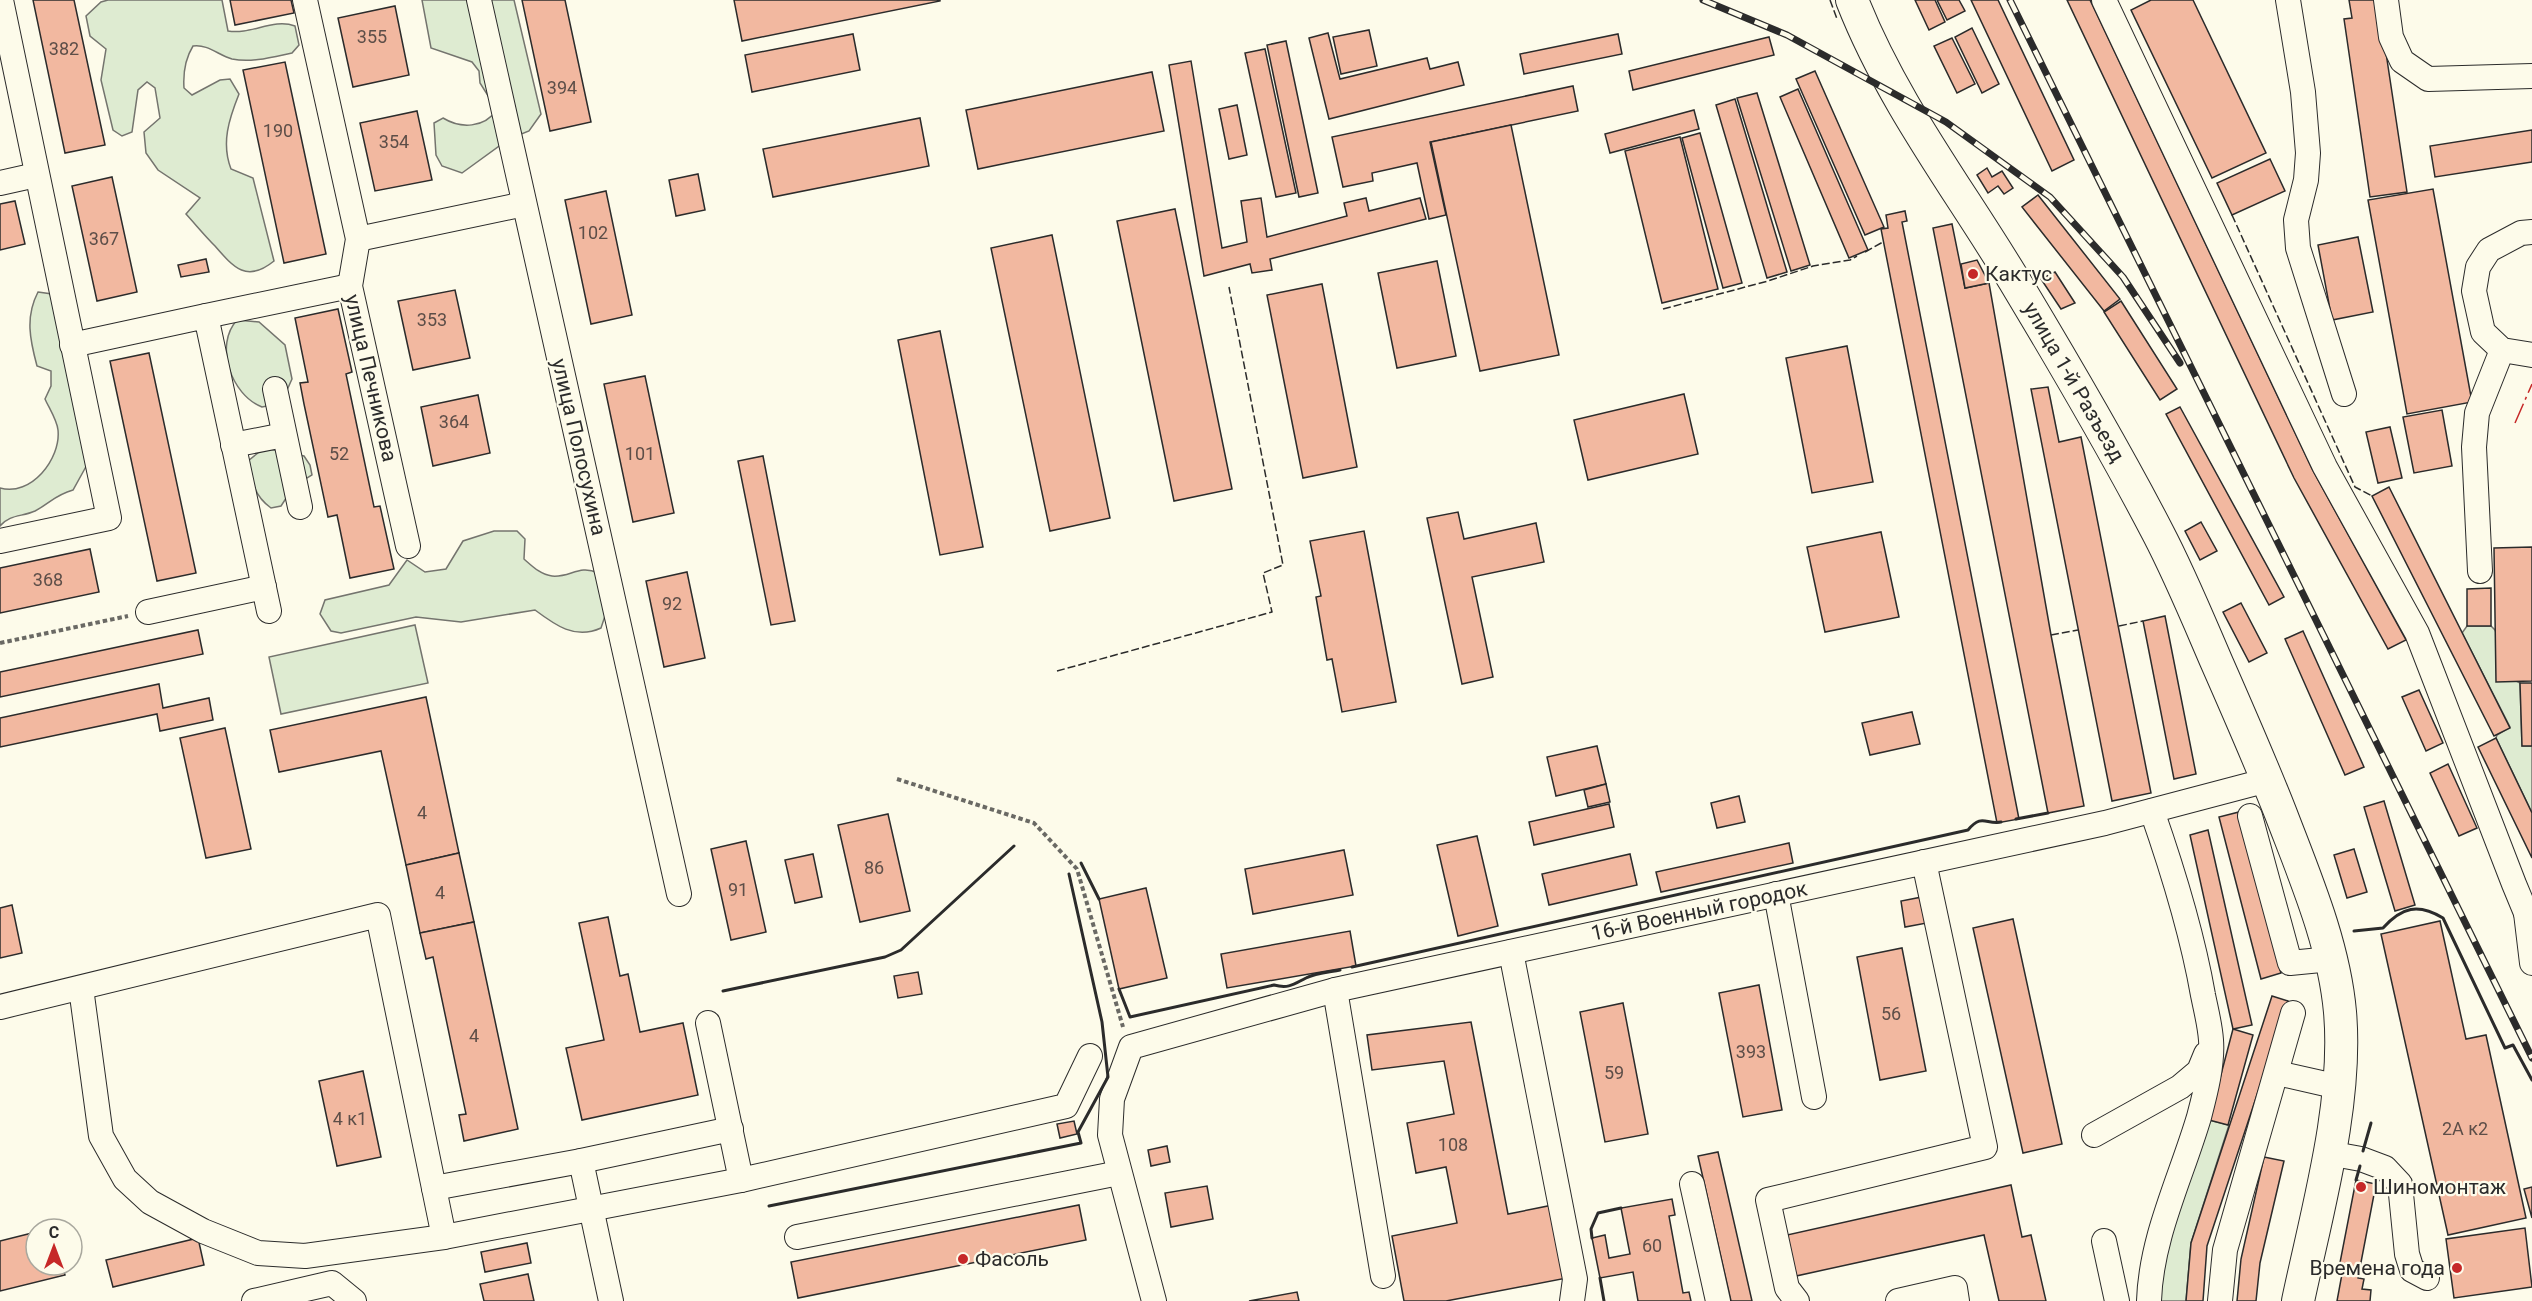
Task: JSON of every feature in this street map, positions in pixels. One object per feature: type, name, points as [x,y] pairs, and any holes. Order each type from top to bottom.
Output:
[{"type":"main road","name":"улица 1-й Разъезд","points":[[1852,0],[1862,24],[1926,142],[2019,287],[2154,526],[2268,780],[2300,862],[2331,959],[2340,1011],[2339,1087],[2328,1154],[2298,1301]]},
{"type":"street","points":[[0,541],[109,518],[1,0]]},
{"type":"street","name":"улица Печникова","points":[[305,0],[358,239],[350,286],[408,546]]},
{"type":"street","name":"улица Полосухина","points":[[479,0],[679,894]]},
{"type":"street","points":[[2104,0],[2325,467],[2417,633],[2529,913],[2532,963]]},
{"type":"street","points":[[2288,0],[2303,92],[2308,153],[2306,180],[2296,220],[2298,248],[2344,394]]},
{"type":"street","points":[[2386,0],[2391,38],[2403,61],[2428,79],[2532,76]]},
{"type":"street","points":[[0,183],[36,175]]},
{"type":"street","points":[[358,239],[524,204]]},
{"type":"street","points":[[2532,231],[2521,233],[2489,250],[2478,267],[2474,291],[2483,332],[2502,350],[2532,355]]},
{"type":"street","points":[[72,345],[350,286]]},
{"type":"street","points":[[206,316],[269,611]]},
{"type":"street","points":[[2480,571],[2474,447],[2477,413],[2502,350]]},
{"type":"street","points":[[275,389],[300,507]]},
{"type":"street","points":[[233,445],[284,435]]},
{"type":"street","points":[[148,612],[264,587]]},
{"type":"street","name":"16-й Военный городок","points":[[1131,1047],[1335,990],[2105,823],[2268,780]]},
{"type":"street","points":[[2149,1301],[2150,1276],[2165,1215],[2199,1116],[2208,1073],[2211,1041],[2197,962],[2172,870],[2152,811]]},
{"type":"street","points":[[2250,816],[2290,963],[2331,959]]},
{"type":"street","points":[[1797,1301],[1787,1288],[1768,1200],[1985,1147],[1924,862]]},
{"type":"street","points":[[1776,894],[1814,1097]]},
{"type":"street","points":[[0,1007],[378,915],[444,1237]]},
{"type":"street","points":[[1510,952],[1575,1279],[1572,1301]]},
{"type":"street","points":[[81,988],[101,1137],[125,1179],[150,1203],[203,1231],[258,1253],[305,1256],[444,1237],[741,1180],[1066,1106],[1090,1056]]},
{"type":"street","points":[[1335,990],[1383,1276]]},
{"type":"street","points":[[2220,1301],[2225,1250],[2293,1013]]},
{"type":"street","points":[[708,1023],[741,1180]]},
{"type":"street","points":[[2094,1135],[2180,1087],[2199,1071],[2211,1041]]},
{"type":"street","points":[[1131,1047],[1112,1099],[1110,1135],[1154,1301]]},
{"type":"street","points":[[2277,1073],[2339,1087]]},
{"type":"street","points":[[434,1188],[581,1161],[731,1129]]},
{"type":"street","points":[[2328,1154],[2361,1159],[2385,1167],[2400,1184],[2407,1254],[2412,1270],[2427,1278]]},
{"type":"street","points":[[581,1161],[611,1301]]},
{"type":"street","points":[[797,1237],[1119,1173]]},
{"type":"street","points":[[1692,1184],[1718,1301]]},
{"type":"street","points":[[2104,1241],[2117,1301]]},
{"type":"street","points":[[254,1301],[332,1283],[354,1301]]},
{"type":"street","points":[[1898,1301],[1954,1288],[1957,1301]]},
{"type":"path","points":[[0,643],[148,612]]},
{"type":"path","points":[[897,779],[1034,823],[1077,869],[1118,1012],[1131,1047]]},
{"type":"green space","points":[[108,0],[222,0],[228,31],[245,31],[278,24],[295,26],[299,45],[292,53],[262,59],[240,60],[203,47],[193,46],[184,72],[184,88],[192,95],[220,80],[230,79],[239,94],[229,122],[226,140],[228,159],[231,169],[253,178],[274,261],[264,268],[248,272],[228,261],[186,214],[200,198],[158,170],[146,153],[144,132],[160,118],[155,88],[147,82],[138,90],[132,132],[122,136],[113,130],[101,80],[106,49],[90,36],[86,16],[101,2]]},
{"type":"green space","points":[[422,0],[514,0],[541,114],[529,131],[509,139],[462,173],[442,166],[436,155],[434,123],[443,118],[457,124],[472,125],[486,120],[497,110],[480,83],[479,71],[472,62],[431,48]]},
{"type":"green space","points":[[38,292],[52,294],[88,463],[73,490],[35,511],[8,519],[0,526],[0,488],[23,487],[33,481],[49,463],[58,441],[55,418],[45,399],[51,386],[51,371],[37,366],[31,338],[31,310]]},
{"type":"green space","points":[[237,320],[259,322],[285,345],[292,379],[287,390],[272,405],[262,407],[251,401],[234,381],[229,368],[227,342],[230,330]]},
{"type":"green space","points":[[264,448],[304,456],[310,465],[312,475],[294,486],[281,506],[271,508],[265,503],[257,493],[252,481],[248,461]]},
{"type":"green space","points":[[494,531],[517,531],[525,539],[524,559],[544,574],[558,576],[585,570],[598,573],[608,607],[601,628],[574,632],[550,621],[535,610],[461,622],[416,617],[341,633],[331,631],[320,614],[325,600],[389,585],[407,560],[425,572],[446,569],[463,541]]},
{"type":"green space","points":[[415,625],[428,683],[281,714],[269,657]]},
{"type":"green space","points":[[2467,626],[2491,626],[2495,630],[2516,681],[2520,683],[2522,746],[2532,746],[2532,813],[2496,738],[2510,727],[2462,633]]},
{"type":"green space","points":[[2209,1120],[2229,1125],[2191,1243],[2186,1301],[2159,1301],[2163,1242]]},
{"type":"building","points":[[33,0],[74,0],[105,145],[65,153]]},
{"type":"building","points":[[230,0],[291,0],[294,13],[235,25]]},
{"type":"building","points":[[522,0],[565,0],[591,122],[550,131]]},
{"type":"building","points":[[734,0],[940,0],[940,1],[742,41]]},
{"type":"building","points":[[1915,0],[1935,0],[1945,22],[1929,30]]},
{"type":"building","points":[[1937,0],[1959,0],[1965,11],[1947,20]]},
{"type":"building","points":[[1971,0],[1998,0],[2074,160],[2052,171]]},
{"type":"building","points":[[2067,0],[2090,0],[2312,469],[2406,640],[2388,649],[2294,478]]},
{"type":"building","points":[[2151,0],[2193,0],[2266,153],[2212,178],[2131,10]]},
{"type":"building","points":[[2349,0],[2378,0],[2407,192],[2370,197],[2344,19],[2352,18]]},
{"type":"building","points":[[395,6],[409,75],[353,87],[338,18]]},
{"type":"building","points":[[1972,28],[1999,84],[1982,93],[1955,37]]},
{"type":"building","points":[[1369,30],[1377,66],[1341,74],[1333,37]]},
{"type":"building","points":[[1328,33],[1340,79],[1427,58],[1430,69],[1458,62],[1464,85],[1329,119],[1309,38]]},
{"type":"building","points":[[853,34],[860,70],[752,92],[745,55]]},
{"type":"building","points":[[1618,34],[1622,54],[1524,74],[1520,54]]},
{"type":"building","points":[[1769,37],[1774,55],[1633,90],[1629,71]]},
{"type":"building","points":[[1952,38],[1975,84],[1957,93],[1934,46]]},
{"type":"building","points":[[1286,41],[1318,193],[1299,197],[1267,45]]},
{"type":"building","points":[[1265,49],[1296,193],[1276,197],[1245,53]]},
{"type":"building","points":[[1191,61],[1222,248],[1247,242],[1241,201],[1261,198],[1267,237],[1347,216],[1344,203],[1366,198],[1369,211],[1420,198],[1426,219],[1270,259],[1272,270],[1252,273],[1250,264],[1204,276],[1169,65]]},
{"type":"building","points":[[285,62],[326,254],[284,263],[243,70]]},
{"type":"building","points":[[1815,71],[1884,227],[1865,235],[1796,79]]},
{"type":"building","points":[[1152,72],[1164,131],[978,169],[966,110]]},
{"type":"building","points":[[1573,86],[1578,111],[1430,142],[1446,215],[1429,219],[1417,163],[1372,173],[1373,181],[1343,187],[1332,137]]},
{"type":"building","points":[[1798,89],[1868,250],[1849,258],[1780,97]]},
{"type":"building","points":[[1757,93],[1810,265],[1791,271],[1737,98]]},
{"type":"building","points":[[1735,99],[1787,272],[1767,278],[1716,105]]},
{"type":"building","points":[[1237,105],[1247,155],[1229,159],[1219,109]]},
{"type":"building","points":[[1694,110],[1699,129],[1610,153],[1605,134]]},
{"type":"building","points":[[417,111],[432,180],[375,191],[360,123]]},
{"type":"building","points":[[920,118],[929,166],[773,197],[763,149]]},
{"type":"building","points":[[1511,125],[1559,355],[1480,371],[1431,142]]},
{"type":"building","points":[[2532,130],[2532,162],[2435,177],[2430,146]]},
{"type":"building","points":[[1700,133],[1742,283],[1723,288],[1682,138]]},
{"type":"building","points":[[1680,137],[1718,289],[1662,303],[1625,151]]},
{"type":"building","points":[[2270,159],[2285,191],[2232,215],[2217,183]]},
{"type":"building","points":[[1987,168],[1992,177],[2002,171],[2013,188],[2004,194],[1998,186],[1988,193],[1977,175]]},
{"type":"building","points":[[698,174],[705,210],[676,216],[669,180]]},
{"type":"building","points":[[112,177],[137,292],[97,301],[72,186]]},
{"type":"building","points":[[2433,189],[2472,402],[2407,414],[2368,200]]},
{"type":"building","points":[[606,191],[632,315],[591,324],[565,200]]},
{"type":"building","points":[[2038,195],[2120,299],[2104,311],[2022,207]]},
{"type":"building","points":[[15,201],[25,244],[0,250],[0,204]]},
{"type":"building","points":[[1175,209],[1232,489],[1174,501],[1117,221]]},
{"type":"building","points":[[1905,211],[1907,221],[1902,222],[2019,819],[1997,823],[1881,229],[1888,228],[1886,215]]},
{"type":"building","points":[[1952,224],[1965,288],[1989,283],[2051,635],[2084,806],[2048,813],[1933,228]]},
{"type":"building","points":[[1052,235],[1110,518],[1050,531],[991,248]]},
{"type":"building","points":[[2358,237],[2373,312],[2332,320],[2318,245]]},
{"type":"building","points":[[206,259],[209,272],[181,277],[178,265]]},
{"type":"building","name":"Кактус","points":[[1977,260],[1989,283],[1965,288],[1961,264]]},
{"type":"building","points":[[1437,261],[1456,356],[1397,368],[1378,273]]},
{"type":"building","points":[[2055,272],[2075,303],[2061,309],[2041,279]]},
{"type":"building","points":[[1322,284],[1357,467],[1303,478],[1267,295]]},
{"type":"building","points":[[455,290],[470,358],[413,370],[398,301]]},
{"type":"building","points":[[2121,301],[2177,389],[2160,400],[2104,312]]},
{"type":"building","points":[[338,309],[352,372],[346,374],[374,507],[380,506],[394,569],[350,578],[337,515],[328,517],[304,404],[300,383],[308,382],[295,318]]},
{"type":"building","points":[[940,331],[983,547],[940,555],[898,340]]},
{"type":"building","points":[[1847,346],[1873,482],[1812,493],[1786,358]]},
{"type":"building","points":[[149,353],[196,573],[157,581],[110,361]]},
{"type":"building","points":[[645,376],[674,513],[633,522],[604,384]]},
{"type":"building","points":[[2048,387],[2059,442],[2081,437],[2151,793],[2112,801],[2031,389]]},
{"type":"building","points":[[1684,394],[1698,454],[1588,480],[1574,420]]},
{"type":"building","points":[[478,395],[490,453],[433,466],[421,407]]},
{"type":"building","points":[[2180,407],[2284,597],[2269,605],[2166,414]]},
{"type":"building","points":[[2442,410],[2452,466],[2414,473],[2403,417]]},
{"type":"building","points":[[2390,427],[2402,478],[2378,483],[2366,432]]},
{"type":"building","points":[[763,456],[795,621],[771,625],[738,461]]},
{"type":"building","points":[[2389,487],[2510,728],[2494,736],[2372,496]]},
{"type":"building","points":[[1458,512],[1464,539],[1536,523],[1544,562],[1472,577],[1493,677],[1462,684],[1427,518]]},
{"type":"building","points":[[2201,522],[2217,551],[2200,560],[2185,531]]},
{"type":"building","points":[[1364,531],[1396,702],[1342,712],[1332,659],[1327,660],[1316,597],[1321,596],[1310,541]]},
{"type":"building","points":[[1881,532],[1899,617],[1825,632],[1807,547]]},
{"type":"building","points":[[2532,547],[2532,681],[2496,682],[2494,548]]},
{"type":"building","points":[[90,549],[99,592],[0,613],[0,568]]},
{"type":"building","points":[[687,572],[705,658],[664,667],[646,581]]},
{"type":"building","points":[[2491,588],[2491,626],[2467,626],[2467,589]]},
{"type":"building","points":[[2241,603],[2267,653],[2249,662],[2223,612]]},
{"type":"building","points":[[2165,616],[2196,774],[2174,779],[2143,621]]},
{"type":"building","points":[[198,630],[203,654],[0,697],[0,672]]},
{"type":"building","points":[[2303,631],[2364,767],[2345,775],[2285,639]]},
{"type":"building","points":[[2520,683],[2532,683],[2532,746],[2522,746]]},
{"type":"building","points":[[159,684],[163,708],[209,698],[213,720],[160,731],[157,714],[0,747],[0,718]]},
{"type":"building","points":[[2419,690],[2443,743],[2426,751],[2402,697]]},
{"type":"building","points":[[426,697],[459,853],[406,865],[381,751],[279,772],[270,730]]},
{"type":"building","points":[[1912,712],[1920,744],[1870,755],[1862,723]]},
{"type":"building","points":[[225,728],[251,849],[206,858],[180,738]]},
{"type":"building","points":[[2496,738],[2532,813],[2532,858],[2478,747]]},
{"type":"building","points":[[1597,746],[1606,784],[1556,796],[1547,757]]},
{"type":"building","points":[[2448,764],[2477,828],[2459,836],[2430,773]]},
{"type":"building","points":[[1606,784],[1610,802],[1588,807],[1584,790]]},
{"type":"building","points":[[1739,796],[1745,822],[1717,828],[1711,803]]},
{"type":"building","points":[[2384,801],[2415,905],[2395,911],[2364,807]]},
{"type":"building","points":[[1609,804],[1614,827],[1534,845],[1529,822]]},
{"type":"building","points":[[2239,812],[2281,973],[2261,979],[2219,817]]},
{"type":"building","points":[[888,814],[910,911],[860,922],[838,825]]},
{"type":"building","points":[[2208,830],[2252,1025],[2233,1029],[2190,835]]},
{"type":"building","points":[[1477,836],[1498,926],[1458,936],[1437,845]]},
{"type":"building","points":[[746,841],[766,932],[731,940],[711,849]]},
{"type":"building","points":[[1789,843],[1793,863],[1661,892],[1656,872]]},
{"type":"building","points":[[2354,849],[2367,892],[2347,898],[2334,855]]},
{"type":"building","points":[[1344,850],[1353,895],[1253,914],[1245,869]]},
{"type":"building","points":[[459,853],[474,922],[420,933],[406,865]]},
{"type":"building","points":[[813,854],[822,897],[795,903],[785,860]]},
{"type":"building","points":[[1630,854],[1637,885],[1549,905],[1542,874]]},
{"type":"building","points":[[1146,888],[1167,978],[1119,989],[1099,899]]},
{"type":"building","points":[[1922,897],[1927,923],[1905,927],[1901,901]]},
{"type":"building","points":[[12,905],[22,953],[0,958],[0,908]]},
{"type":"building","points":[[608,917],[620,976],[628,974],[640,1032],[683,1023],[698,1095],[582,1120],[566,1048],[604,1040],[579,923]]},
{"type":"building","points":[[2013,919],[2062,1144],[2023,1153],[1973,928]]},
{"type":"building","points":[[2440,921],[2466,1039],[2486,1035],[2526,1218],[2448,1235],[2381,934]]},
{"type":"building","points":[[474,922],[518,1129],[464,1141],[459,1115],[466,1114],[433,957],[426,959],[420,933]]},
{"type":"building","points":[[1350,931],[1356,966],[1227,988],[1221,954]]},
{"type":"building","points":[[1902,948],[1926,1071],[1880,1080],[1857,957]]},
{"type":"building","points":[[918,972],[922,994],[898,998],[894,976]]},
{"type":"building","points":[[1759,985],[1782,1110],[1743,1117],[1719,993]]},
{"type":"building","points":[[2272,996],[2288,1001],[2207,1246],[2203,1301],[2186,1301],[2191,1243]]},
{"type":"building","points":[[1623,1003],[1648,1134],[1605,1142],[1580,1012]]},
{"type":"building","points":[[1471,1022],[1508,1214],[1553,1205],[1567,1278],[1446,1301],[1404,1301],[1392,1236],[1457,1223],[1446,1167],[1416,1173],[1407,1123],[1454,1114],[1444,1061],[1372,1070],[1367,1035]]},
{"type":"building","points":[[2233,1029],[2253,1035],[2228,1125],[2209,1120]]},
{"type":"building","points":[[363,1071],[381,1157],[337,1166],[319,1081]]},
{"type":"building","points":[[1074,1121],[1077,1134],[1060,1138],[1057,1124]]},
{"type":"building","points":[[1167,1146],[1170,1162],[1151,1166],[1148,1150]]},
{"type":"building","points":[[1718,1152],[1752,1301],[1731,1301],[1698,1156]]},
{"type":"building","points":[[2264,1157],[2284,1161],[2260,1263],[2256,1301],[2237,1301],[2241,1259]]},
{"type":"building","points":[[2356,1180],[2376,1184],[2358,1278],[2364,1279],[2362,1289],[2371,1290],[2370,1301],[2337,1301],[2342,1274],[2338,1273]]},
{"type":"building","points":[[2011,1185],[2022,1237],[2031,1235],[2046,1301],[1999,1301],[1984,1235],[1796,1276],[1787,1235]]},
{"type":"building","points":[[1207,1186],[1213,1219],[1171,1227],[1165,1193]]},
{"type":"building","points":[[2532,1187],[2532,1218],[2524,1189]]},
{"type":"building","points":[[1672,1199],[1675,1215],[1669,1216],[1683,1293],[1689,1292],[1691,1301],[1638,1301],[1633,1272],[1600,1278],[1592,1238],[1605,1235],[1609,1258],[1630,1254],[1621,1208]]},
{"type":"building","points":[[1079,1205],[1086,1240],[798,1298],[791,1262]]},
{"type":"building","points":[[2525,1228],[2532,1287],[2454,1298],[2446,1239]]},
{"type":"building","points":[[24,1235],[24,1277],[57,1277],[0,1291],[0,1241]]},
{"type":"building","points":[[198,1238],[204,1265],[113,1287],[106,1260]]},
{"type":"building","points":[[527,1243],[531,1263],[485,1272],[481,1252]]},
{"type":"building","points":[[528,1274],[534,1301],[484,1301],[480,1284]]},
{"type":"building","points":[[1297,1292],[1299,1301],[1249,1301]]},
{"type":"railway","points":[[1703,0],[1787,35],[1946,122],[2050,197],[2123,277],[2180,363]]},
{"type":"railway","points":[[2010,0],[2532,1058]]},
{"type":"fence","points":[[1830,0],[1837,19]]},
{"type":"fence","points":[[2232,215],[2355,487],[2372,496]]},
{"type":"fence","points":[[1865,252],[1883,242]]},
{"type":"fence","points":[[1663,309],[1768,281],[1813,266],[1850,260],[1857,256]]},
{"type":"fence","points":[[1057,671],[1272,612],[1263,573],[1283,565],[1229,287]]},
{"type":"fence","points":[[2119,626],[2143,621]]},
{"type":"fence","points":[[2051,635],[2078,630]]},
{"type":"wall","points":[[2016,819],[2048,813]]},
{"type":"wall","points":[[1352,967],[1968,830],[1981,821],[2001,822]]},
{"type":"wall","points":[[723,991],[885,957],[901,950],[1014,846]]},
{"type":"wall","points":[[1081,863],[1099,899]]},
{"type":"wall","points":[[769,1206],[1081,1143],[1078,1132],[1108,1077],[1102,1022],[1069,874]]},
{"type":"wall","points":[[2354,931],[2383,928],[2397,915],[2411,909],[2426,910],[2443,918],[2505,1048],[2513,1045],[2532,1080]]},
{"type":"wall","points":[[1119,989],[1130,1017],[1274,985],[1288,986],[1314,975],[1340,970]]},
{"type":"wall","points":[[2363,1151],[2371,1123]]},
{"type":"wall","points":[[2356,1180],[2360,1166]]},
{"type":"wall","points":[[1592,1238],[1591,1229],[1598,1213],[1621,1208]]},
{"type":"wall","points":[[1600,1278],[1604,1301]]},
{"type":"power","points":[[2515,423],[2532,384]]},
{"type":"place","name":"Кактус","points":[[1973,274]]},
{"type":"place","name":"Шиномонтаж","points":[[2361,1187]]},
{"type":"place","name":"Фасоль","points":[[963,1259]]},
{"type":"place","name":"Времена года","points":[[2457,1268]]}]
